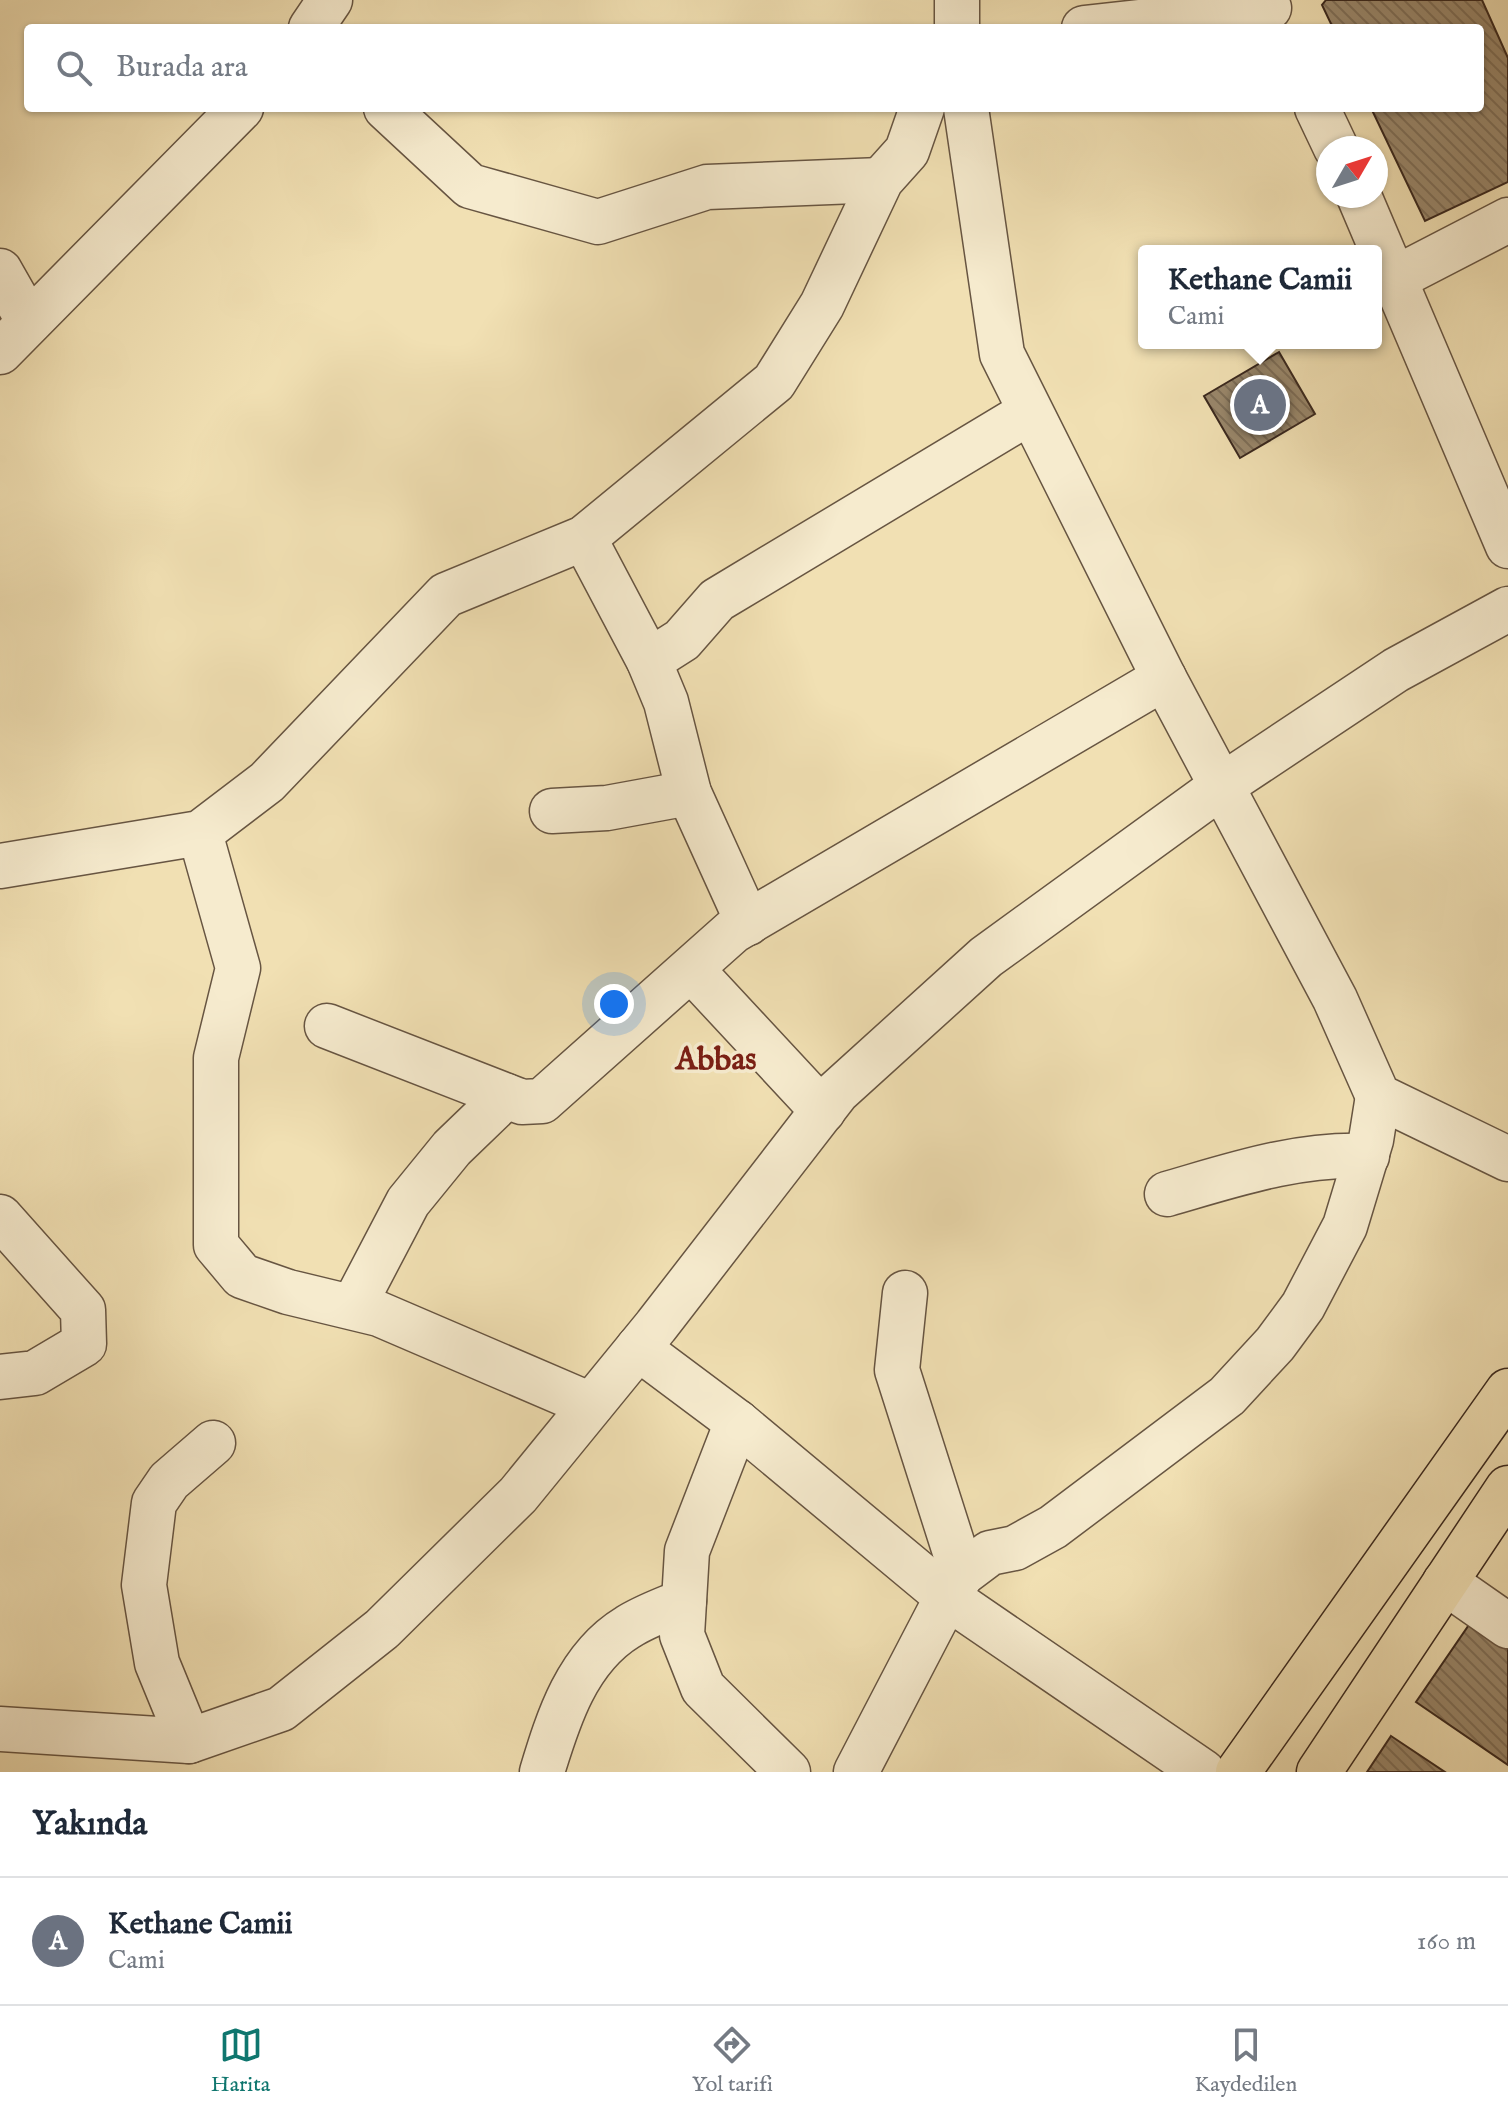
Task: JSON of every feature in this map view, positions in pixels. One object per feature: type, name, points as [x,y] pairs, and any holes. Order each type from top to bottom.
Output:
[{"type":"main road","points":[[1238,1772],[1508,1391]]},
{"type":"main road","points":[[1319,1772],[1508,1488]]},
{"type":"street","points":[[957,0],[957,24]]},
{"type":"street","points":[[1132,24],[1274,12]]},
{"type":"street","points":[[15,337],[237,112]]},
{"type":"street","points":[[390,112],[470,186],[598,222],[707,187],[881,180]]},
{"type":"street","points":[[0,866],[200,833],[267,782],[446,595],[584,538],[774,382],[822,305],[881,180],[907,151],[921,112]]},
{"type":"street","points":[[856,1772],[955,1585],[990,1553],[1015,1548],[1053,1527],[1227,1396],[1275,1344],[1326,1266],[1345,1226],[1367,1156],[1378,1096],[1335,999],[1164,678],[1002,354],[967,112]]},
{"type":"street","points":[[1319,112],[1330,136]]},
{"type":"street","points":[[1364,208],[1381,245]]},
{"type":"street","points":[[1396,278],[1508,220]]},
{"type":"street","points":[[1382,247],[1508,546]]},
{"type":"street","points":[[0,271],[15,337]]},
{"type":"street","points":[[649,661],[682,640],[717,600],[1030,412]]},
{"type":"street","points":[[584,538],[649,661],[666,702],[689,793],[748,923]]},
{"type":"street","points":[[0,1729],[189,1741],[281,1709],[382,1629],[518,1495],[638,1348],[837,1092],[986,957],[1223,785],[1396,670],[1508,609]]},
{"type":"street","points":[[327,1026],[522,1102],[542,1101],[733,931],[1164,678]]},
{"type":"street","points":[[552,811],[607,808],[689,793]]},
{"type":"street","points":[[200,833],[238,968],[216,1058],[216,1245],[242,1276],[379,1314],[591,1405]]},
{"type":"street","points":[[691,969],[823,1111]]},
{"type":"street","points":[[353,1307],[408,1202],[452,1148],[506,1096]]},
{"type":"street","points":[[1378,1096],[1508,1159]]},
{"type":"street","points":[[1167,1194],[1269,1164],[1331,1154],[1367,1156]]},
{"type":"street","points":[[0,1217],[83,1310],[84,1344],[35,1373],[0,1377]]},
{"type":"street","points":[[905,1293],[897,1370],[955,1585]]},
{"type":"street","points":[[638,1348],[1203,1772]]},
{"type":"street","points":[[737,1422],[687,1551],[682,1635],[703,1688],[788,1772]]},
{"type":"street","points":[[189,1741],[157,1663],[144,1585],[154,1503],[169,1481],[213,1443]]},
{"type":"street","points":[[1445,1582],[1508,1626]]},
{"type":"street","points":[[542,1772],[559,1715],[591,1662],[627,1627],[684,1601]]},
{"type":"building","points":[[1326,0],[1482,0],[1508,58],[1508,182],[1425,221],[1388,144],[1388,136],[1384,136],[1373,112],[1484,112],[1484,24],[1331,24],[1322,5]]},
{"type":"building","points":[[1279,352],[1315,414],[1240,458],[1204,396]]},
{"type":"building","points":[[1473,1619],[1508,1643],[1508,1765],[1416,1702]]},
{"type":"building","points":[[1391,1736],[1445,1772],[1367,1772]]},
{"type":"place","name":"Kethane Camii","points":[[1260,405]]},
{"type":"district","name":"Abbas","points":[[716,1060]]}]
